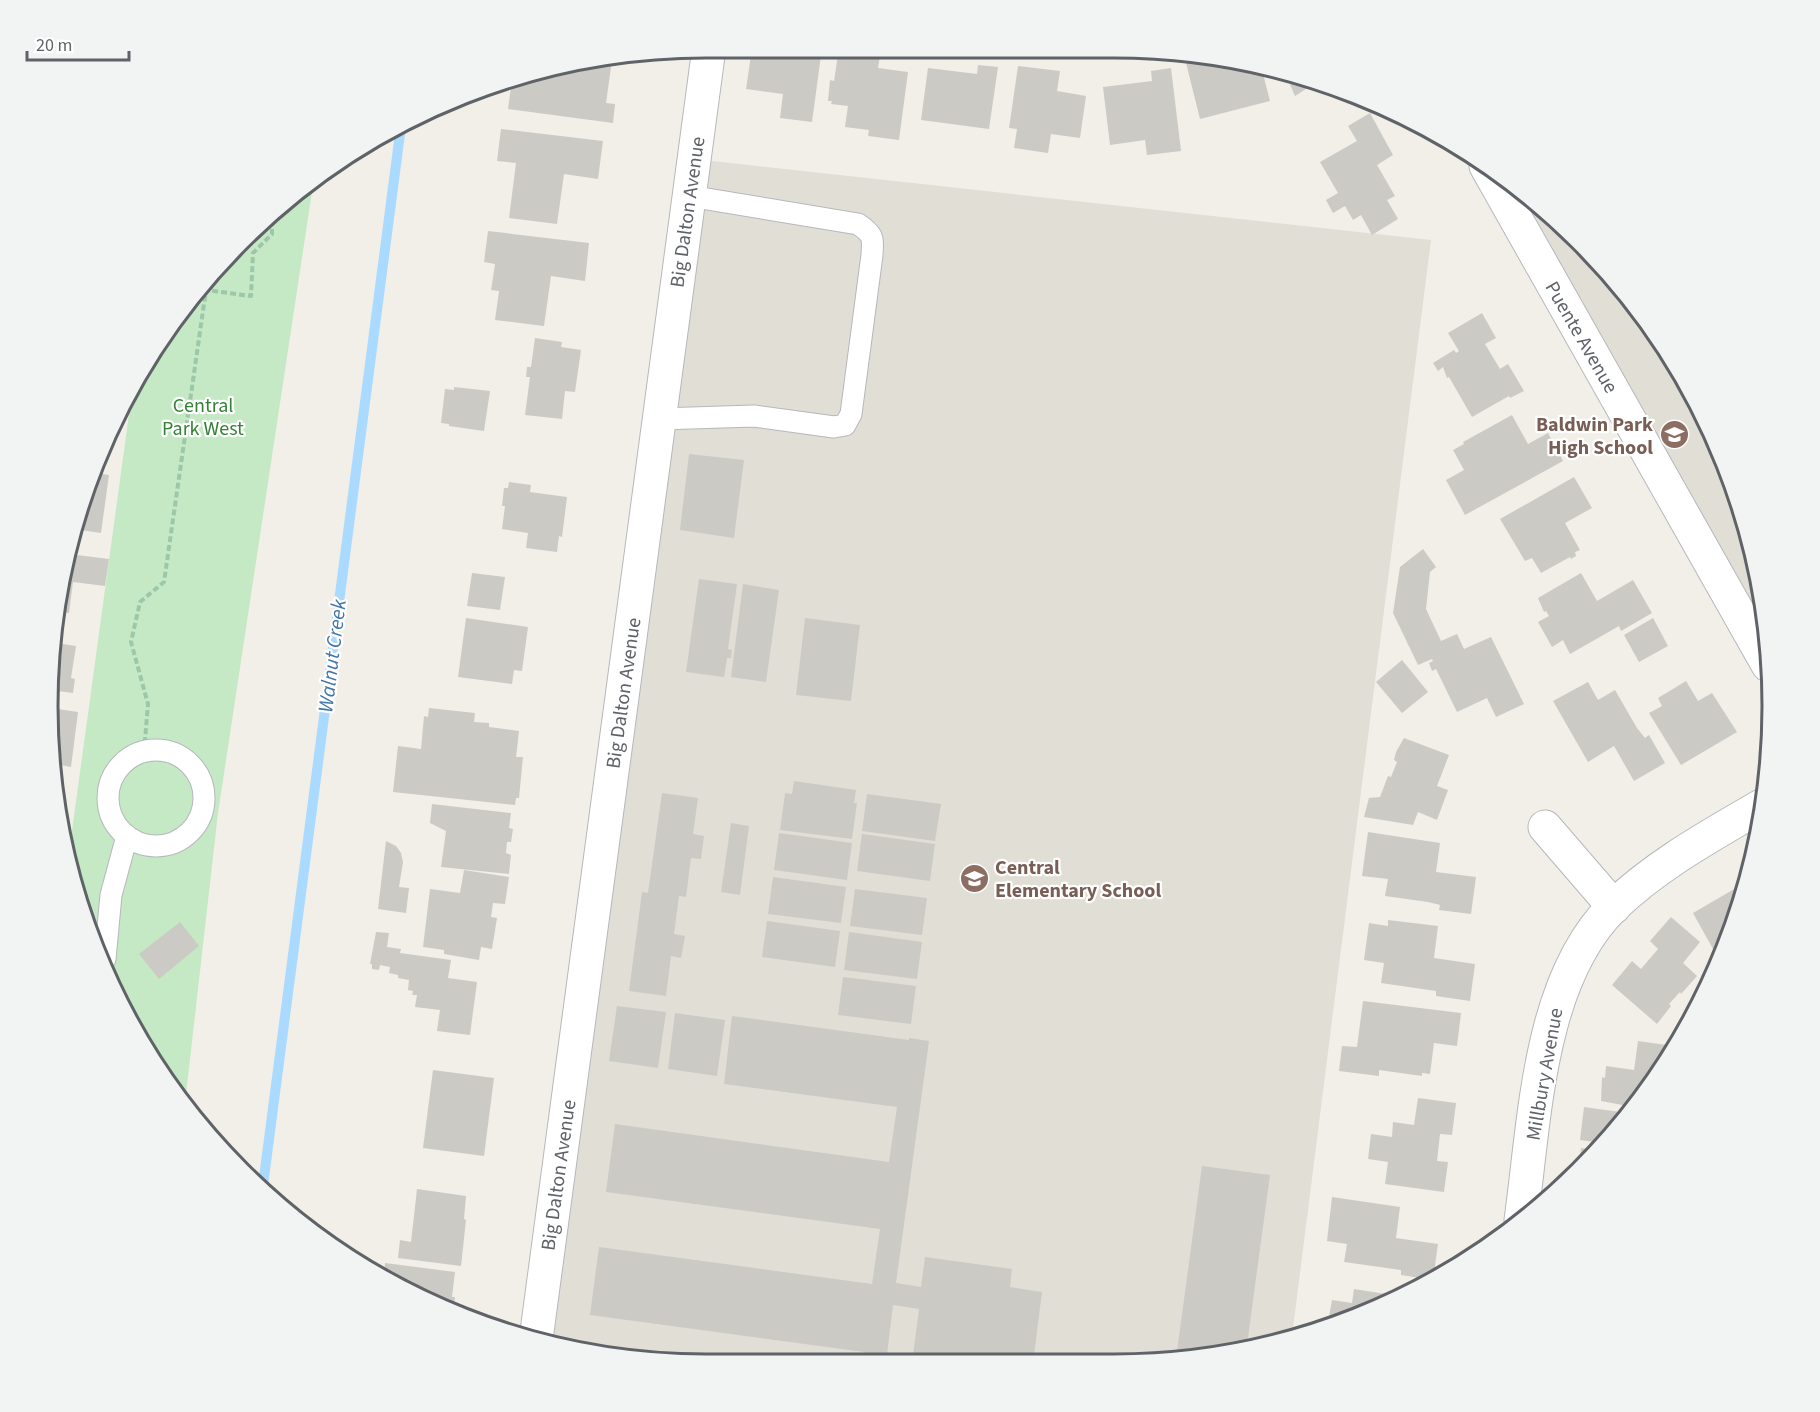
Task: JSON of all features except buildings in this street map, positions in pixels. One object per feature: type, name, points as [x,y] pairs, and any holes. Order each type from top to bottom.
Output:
[{"type":"street","name":"Big Dalton Avenue","points":[[537,1331],[708,58]]},
{"type":"street","name":"Puente Avenue","points":[[1496,183],[1759,648]]},
{"type":"street","name":"Millbury Avenue","points":[[1523,1208],[1542,1061],[1558,998],[1582,947],[1614,907],[1676,855],[1753,811]]},
{"type":"street","points":[[1545,827],[1614,907]]},
{"type":"lane","points":[[659,419],[754,416],[834,427],[845,424],[850,414],[870,267],[873,237],[869,231],[858,224],[689,196]]},
{"type":"lane","points":[[166,751],[181,756],[194,767],[202,781],[205,796],[196,825],[185,837],[171,844],[155,846],[140,843],[127,836],[115,824],[109,809],[108,793],[112,777],[122,764],[144,752],[166,751]]},
{"type":"lane","points":[[106,949],[111,895],[127,836]]},
{"type":"path","points":[[210,290],[251,296],[254,253],[272,234],[272,226]]},
{"type":"path","points":[[144,752],[148,704],[131,642],[140,602],[164,582],[206,294]]},
{"type":"shaded area","name":"Central Elementary School","points":[[694,159],[1431,240],[1293,1328],[1240,1341],[1199,1348],[1114,1354],[706,1354],[621,1348],[537,1331]]},
{"type":"shaded area","name":"Baldwin Park High School","points":[[1528,208],[1572,248],[1628,312],[1675,382],[1695,420],[1727,498],[1739,538],[1749,580],[1758,647]]},
{"type":"green space","name":"Central Park West","points":[[312,192],[218,813],[186,1092],[145,1030],[108,954],[93,914],[72,834],[129,412],[168,346],[219,279],[248,248]]},
{"type":"waterway","name":"Walnut Creek","points":[[264,1179],[400,136]]},
{"type":"place","name":"Baldwin Park High School","points":[[1674,435]]},
{"type":"place","name":"Central Elementary School","points":[[974,878]]}]
